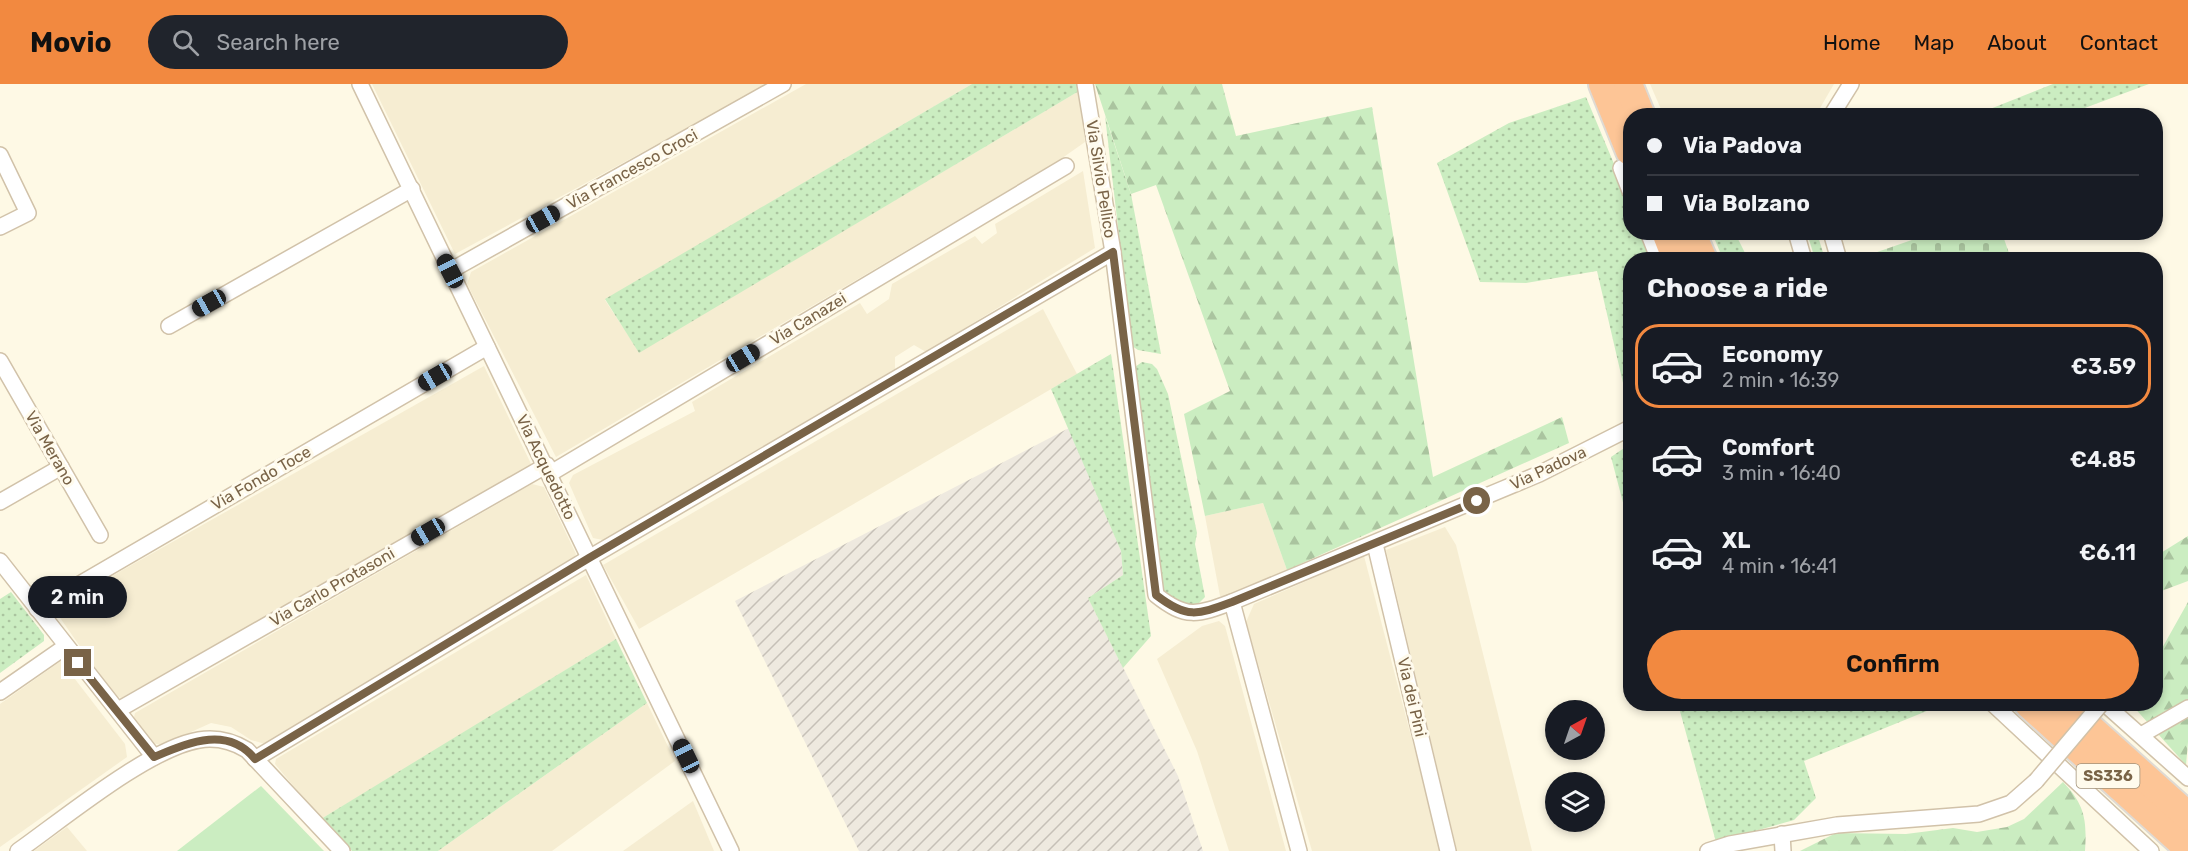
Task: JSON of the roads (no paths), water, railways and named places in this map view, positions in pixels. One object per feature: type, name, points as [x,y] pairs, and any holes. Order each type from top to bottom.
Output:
[{"type":"highway","points":[[1603,84],[1623,149]]},
{"type":"highway","points":[[1628,84],[1638,108]]},
{"type":"highway","name":"SS336","points":[[2037,711],[2188,848]]},
{"type":"highway","name":"SS336","points":[[2071,711],[2188,816]]},
{"type":"street","name":"Via Acquedotto","points":[[360,84],[487,347],[549,469],[589,558],[731,851]]},
{"type":"street","name":"Via Francesco Croci","points":[[450,271],[783,84]]},
{"type":"street","name":"Via Silvio Pellico","points":[[1085,84],[1113,252],[1156,595]]},
{"type":"street","points":[[1837,108],[1851,84]]},
{"type":"street","points":[[1845,108],[1851,84]]},
{"type":"street","points":[[0,155],[28,213],[0,227]]},
{"type":"street","name":"Via Canazei","points":[[549,469],[1066,166]]},
{"type":"street","points":[[169,326],[412,189]]},
{"type":"street","points":[[255,759],[589,558],[1113,252]]},
{"type":"street","name":"Via Fondo Toce","points":[[37,609],[487,347]]},
{"type":"street","name":"Via Merano","points":[[0,361],[100,535]]},
{"type":"street","name":"Via Padova","points":[[1156,595],[1174,610],[1193,615],[1232,602],[1539,474],[1623,432]]},
{"type":"street","points":[[0,502],[61,467]]},
{"type":"street","name":"Via Carlo Protasoni","points":[[118,710],[549,469]]},
{"type":"street","name":"Via dei Pini","points":[[1375,544],[1448,851]]},
{"type":"street","points":[[0,561],[65,647],[154,757]]},
{"type":"street","points":[[1232,602],[1299,851]]},
{"type":"street","points":[[0,692],[65,647]]},
{"type":"street","points":[[2141,735],[2188,708]]},
{"type":"street","points":[[2001,711],[2151,851]]},
{"type":"street","points":[[1708,851],[1730,844],[1837,825],[1979,814],[2011,803],[2036,781],[2097,711]]},
{"type":"street","points":[[2112,711],[2188,778]]},
{"type":"street","points":[[18,851],[154,757],[197,740],[209,739],[235,742],[247,750],[342,851]]},
{"type":"street","points":[[1782,834],[1783,851]]}]
